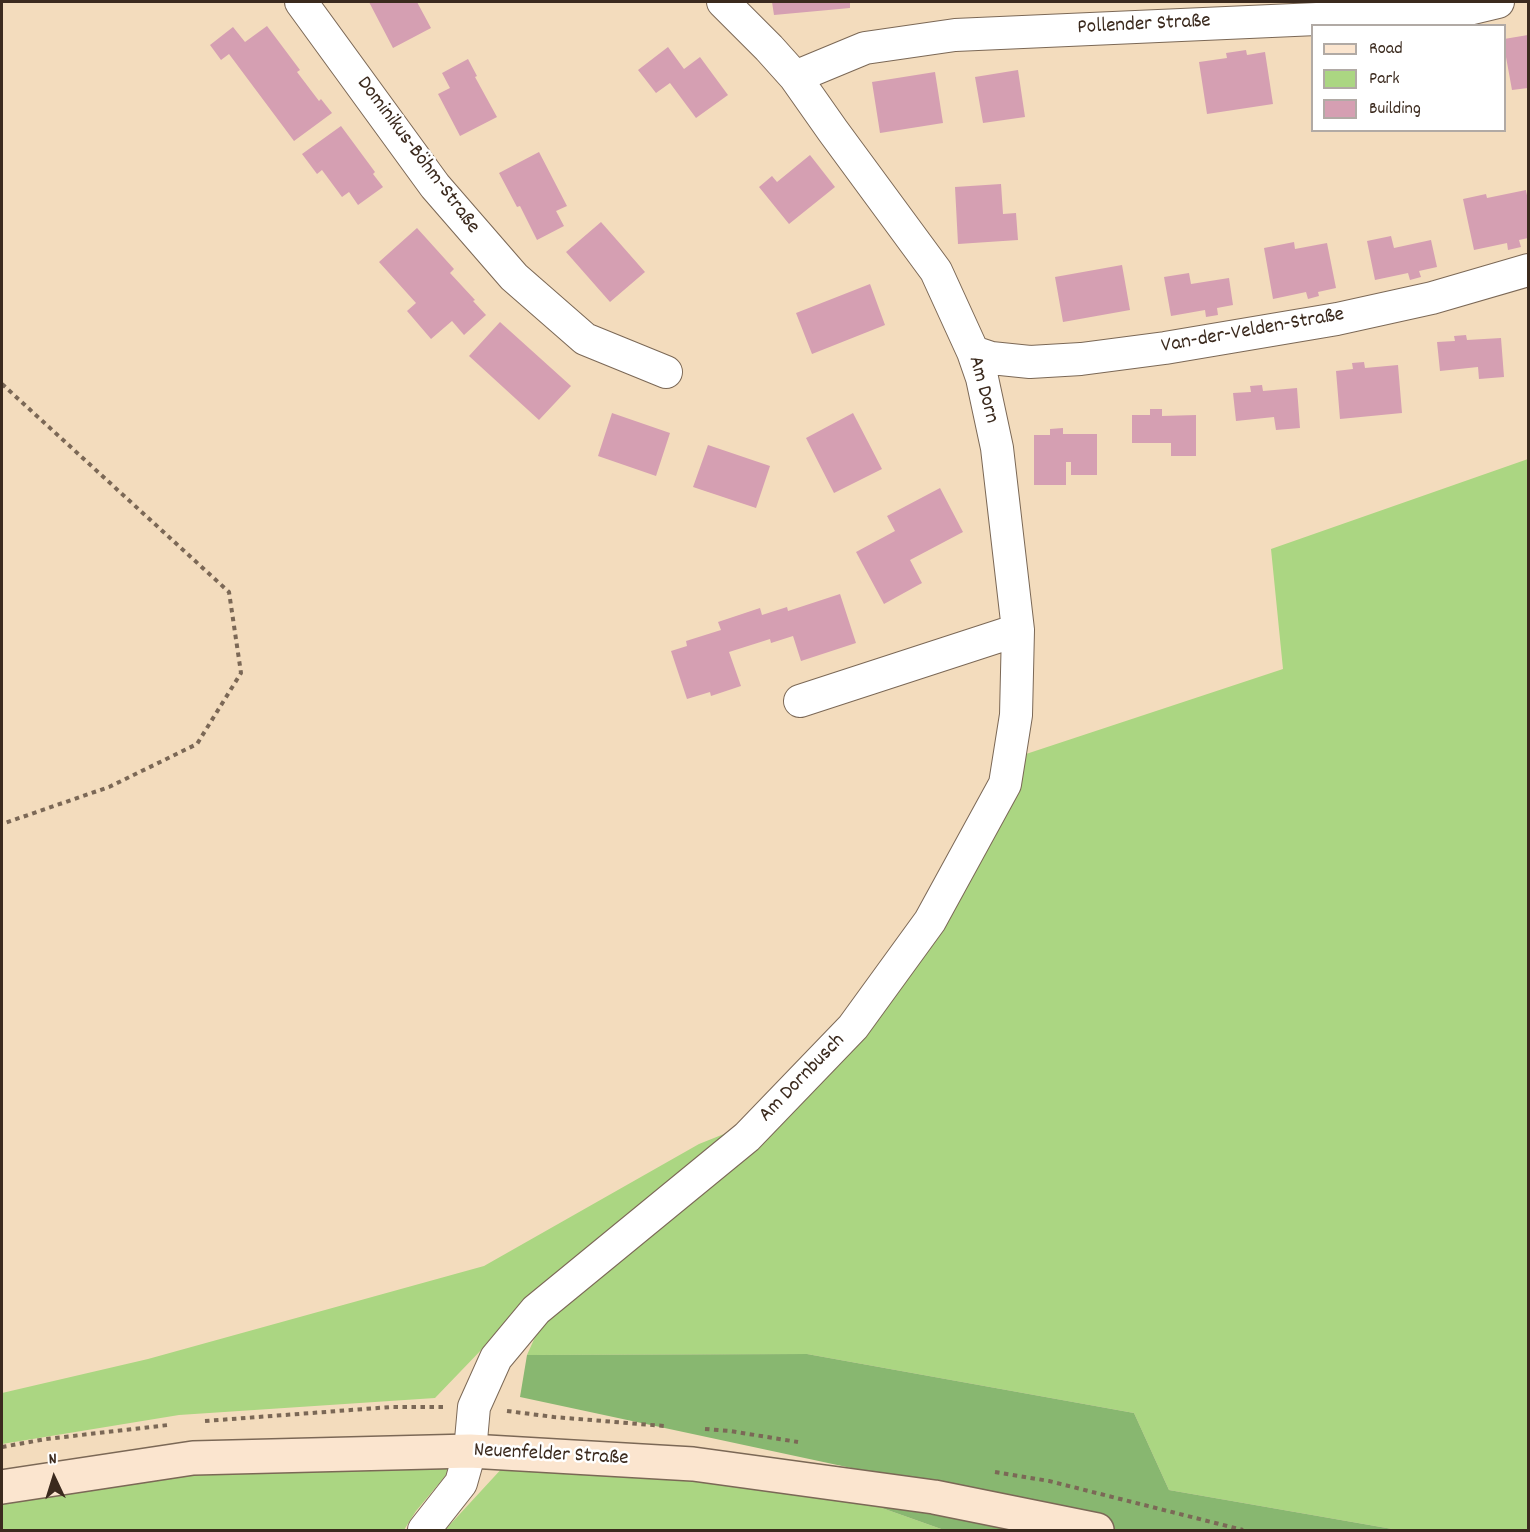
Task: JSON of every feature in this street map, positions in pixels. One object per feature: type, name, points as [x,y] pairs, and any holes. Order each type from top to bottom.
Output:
[{"type":"main road","name":"Neuenfelder Straße","points":[[2,1487],[193,1458],[470,1452],[693,1464],[934,1497],[1097,1530]]},
{"type":"street","name":"Dominikus-Böhm-Straße","points":[[301,2],[435,186],[514,277],[585,339],[666,372]]},
{"type":"street","name":"Am Dorn","points":[[723,2],[770,48],[795,77],[936,271],[973,352],[982,378],[997,448],[1018,630]]},
{"type":"street","name":"Pollender Straße","points":[[795,77],[865,48],[955,35],[1452,13],[1498,2]]},
{"type":"street","name":"Van-der-Velden-Straße","points":[[973,352],[991,358],[1030,362],[1081,359],[1165,348],[1337,319],[1432,298],[1528,270]]},
{"type":"street","points":[[800,701],[1018,630]]},
{"type":"street","name":"Am Dornbusch","points":[[424,1530],[461,1483],[470,1452],[474,1407],[496,1358],[536,1310],[747,1137],[853,1027],[930,921],[1005,784],[1016,715],[1018,630]]},
{"type":"path","points":[[2,384],[229,592],[241,673],[197,744],[109,787],[2,824]]},
{"type":"green space","points":[[1528,459],[1528,1530],[1398,1530],[1169,1490],[1134,1413],[807,1354],[527,1355],[544,1317],[854,1040],[1020,756],[1283,669],[1271,549]]},
{"type":"green space","points":[[734,1130],[536,1293],[435,1398],[179,1415],[2,1444],[2,1393],[148,1359],[484,1266],[699,1144]]},
{"type":"green space","points":[[807,1354],[1134,1413],[1169,1490],[1398,1530],[944,1530],[882,1508],[870,1472],[520,1397],[527,1355]]},
{"type":"green space","points":[[505,1465],[876,1492],[882,1508],[944,1530],[445,1530]]},
{"type":"green space","points":[[196,1468],[452,1468],[416,1511],[404,1530],[2,1530],[2,1504]]},
{"type":"building","points":[[369,2],[417,2],[431,28],[393,48]]},
{"type":"building","points":[[772,2],[850,2],[850,8],[774,15]]},
{"type":"building","points":[[267,26],[300,70],[297,72],[319,101],[321,99],[332,113],[294,141],[229,54],[221,60],[210,45],[233,27],[245,42]]},
{"type":"building","points":[[1528,35],[1528,88],[1512,90],[1506,57],[1506,39]]},
{"type":"building","points":[[668,47],[684,69],[700,57],[728,95],[696,118],[670,83],[656,93],[638,70]]},
{"type":"building","points":[[1246,50],[1247,55],[1265,52],[1273,104],[1207,114],[1199,62],[1227,58],[1226,53]]},
{"type":"building","points":[[468,59],[497,117],[460,136],[438,94],[450,88],[442,73]]},
{"type":"building","points":[[1018,70],[1025,117],[983,123],[975,77]]},
{"type":"building","points":[[935,72],[943,123],[880,133],[872,82]]},
{"type":"building","points":[[341,126],[375,172],[373,174],[383,187],[358,205],[349,192],[342,197],[322,170],[317,174],[302,154]]},
{"type":"building","points":[[539,152],[567,206],[556,211],[564,226],[537,240],[520,206],[517,207],[499,173]]},
{"type":"building","points":[[810,155],[835,187],[789,224],[759,187],[772,176],[777,182]]},
{"type":"building","points":[[1001,184],[1003,214],[1016,213],[1018,240],[958,244],[955,187]]},
{"type":"building","points":[[1526,190],[1528,238],[1519,240],[1521,247],[1508,250],[1507,243],[1474,250],[1463,199],[1486,194],[1487,198]]},
{"type":"building","points":[[601,222],[645,272],[610,302],[566,252]]},
{"type":"building","points":[[417,228],[454,269],[450,273],[486,315],[464,335],[452,321],[431,339],[407,311],[416,303],[379,262]]},
{"type":"building","points":[[1391,236],[1394,248],[1431,240],[1437,267],[1419,271],[1421,277],[1410,280],[1408,273],[1375,280],[1367,241]]},
{"type":"building","points":[[1294,242],[1295,249],[1327,243],[1336,288],[1318,292],[1319,296],[1308,299],[1306,292],[1273,299],[1264,248]]},
{"type":"building","points":[[1122,265],[1130,310],[1063,322],[1055,277]]},
{"type":"building","points":[[1189,273],[1191,284],[1229,278],[1233,305],[1217,308],[1218,315],[1206,317],[1205,310],[1171,316],[1164,277]]},
{"type":"building","points":[[870,284],[885,325],[812,354],[796,313]]},
{"type":"building","points":[[500,322],[571,386],[539,420],[469,356]]},
{"type":"building","points":[[1466,335],[1467,340],[1501,338],[1504,377],[1479,379],[1478,367],[1440,371],[1437,342],[1455,341],[1454,336]]},
{"type":"building","points":[[1364,362],[1365,368],[1398,365],[1402,413],[1340,419],[1336,371],[1353,369],[1352,363]]},
{"type":"building","points":[[1262,385],[1263,391],[1297,388],[1300,428],[1276,430],[1274,417],[1236,421],[1233,393],[1251,392],[1250,386]]},
{"type":"building","points":[[1150,409],[1162,409],[1162,416],[1196,415],[1196,456],[1171,456],[1171,443],[1132,443],[1132,415],[1150,415]]},
{"type":"building","points":[[612,413],[670,433],[656,476],[598,456]]},
{"type":"building","points":[[853,413],[882,469],[834,493],[806,438]]},
{"type":"building","points":[[1063,428],[1063,434],[1097,434],[1097,475],[1071,475],[1071,462],[1066,462],[1066,485],[1034,485],[1034,435],[1050,435],[1050,429]]},
{"type":"building","points":[[708,445],[770,466],[756,508],[693,487]]},
{"type":"building","points":[[940,488],[963,532],[910,560],[922,583],[884,604],[856,552],[895,531],[887,516]]},
{"type":"building","points":[[840,594],[856,643],[801,661],[793,636],[771,643],[770,639],[729,652],[741,686],[711,696],[710,692],[687,699],[671,651],[687,646],[686,641],[721,630],[718,622],[760,608],[762,615],[787,607],[788,611]]}]
